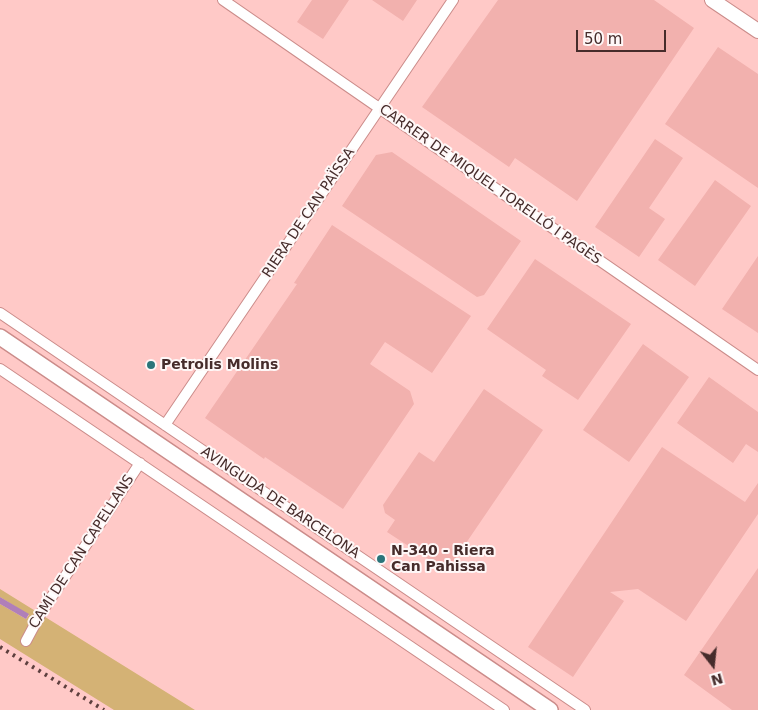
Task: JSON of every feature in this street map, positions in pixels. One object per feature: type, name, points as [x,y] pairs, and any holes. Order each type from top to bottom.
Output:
[{"type":"main road","points":[[712,0],[758,32]]},
{"type":"main road","name":"AVINGUDA DE BARCELONA","points":[[0,337],[550,710]]},
{"type":"street","name":"CARRER DE MIQUEL TORELLÓ I PAGÈS","points":[[222,0],[758,370]]},
{"type":"street","name":"RIERA DE CAN PAÏSSA","points":[[165,425],[453,0]]},
{"type":"street","name":"AVINGUDA DE BARCELONA","points":[[0,313],[585,710]]},
{"type":"street","points":[[0,369],[504,710]]},
{"type":"street","name":"CAMÍ DE CAN CAPELLANS","points":[[26,641],[41,613],[140,464]]},
{"type":"shaded area","points":[[0,589],[195,710],[114,710],[0,639],[0,604],[26,619],[29,615],[0,597]]},
{"type":"shaded area","points":[[0,597],[29,614],[26,619],[0,604]]},
{"type":"building","points":[[312,0],[349,0],[323,39],[297,22]]},
{"type":"building","points":[[372,0],[417,0],[403,21]]},
{"type":"building","points":[[498,0],[654,0],[694,28],[577,201],[515,158],[509,167],[422,107]]},
{"type":"building","points":[[718,47],[758,74],[758,188],[665,124]]},
{"type":"building","points":[[655,139],[683,158],[649,208],[665,219],[639,257],[595,227]]},
{"type":"building","points":[[392,152],[521,241],[484,295],[477,297],[342,206],[376,155]]},
{"type":"building","points":[[715,180],[751,206],[695,286],[658,260]]},
{"type":"building","points":[[332,225],[471,316],[432,373],[385,342],[370,364],[410,391],[414,404],[343,509],[265,457],[264,459],[205,418],[297,284],[294,283]]},
{"type":"building","points":[[758,256],[758,333],[722,309]]},
{"type":"building","points":[[535,259],[631,324],[578,400],[542,376],[546,370],[487,329]]},
{"type":"building","points":[[643,344],[689,377],[629,462],[583,430]]},
{"type":"building","points":[[709,377],[758,412],[758,452],[746,444],[733,463],[677,423]]},
{"type":"building","points":[[484,389],[543,430],[447,571],[387,532],[395,520],[385,513],[383,505],[419,452],[434,462]]},
{"type":"building","points":[[662,447],[745,502],[758,483],[758,514],[686,621],[638,589],[610,592],[624,601],[573,677],[528,647]]},
{"type":"building","points":[[758,568],[758,710],[732,710],[684,675]]},
{"type":"railway","points":[[0,647],[104,710]]},
{"type":"place","name":"Petrolis Molins","points":[[151,365]]},
{"type":"place","name":"N-340 - Riera Can Pahissa","points":[[381,559]]}]
